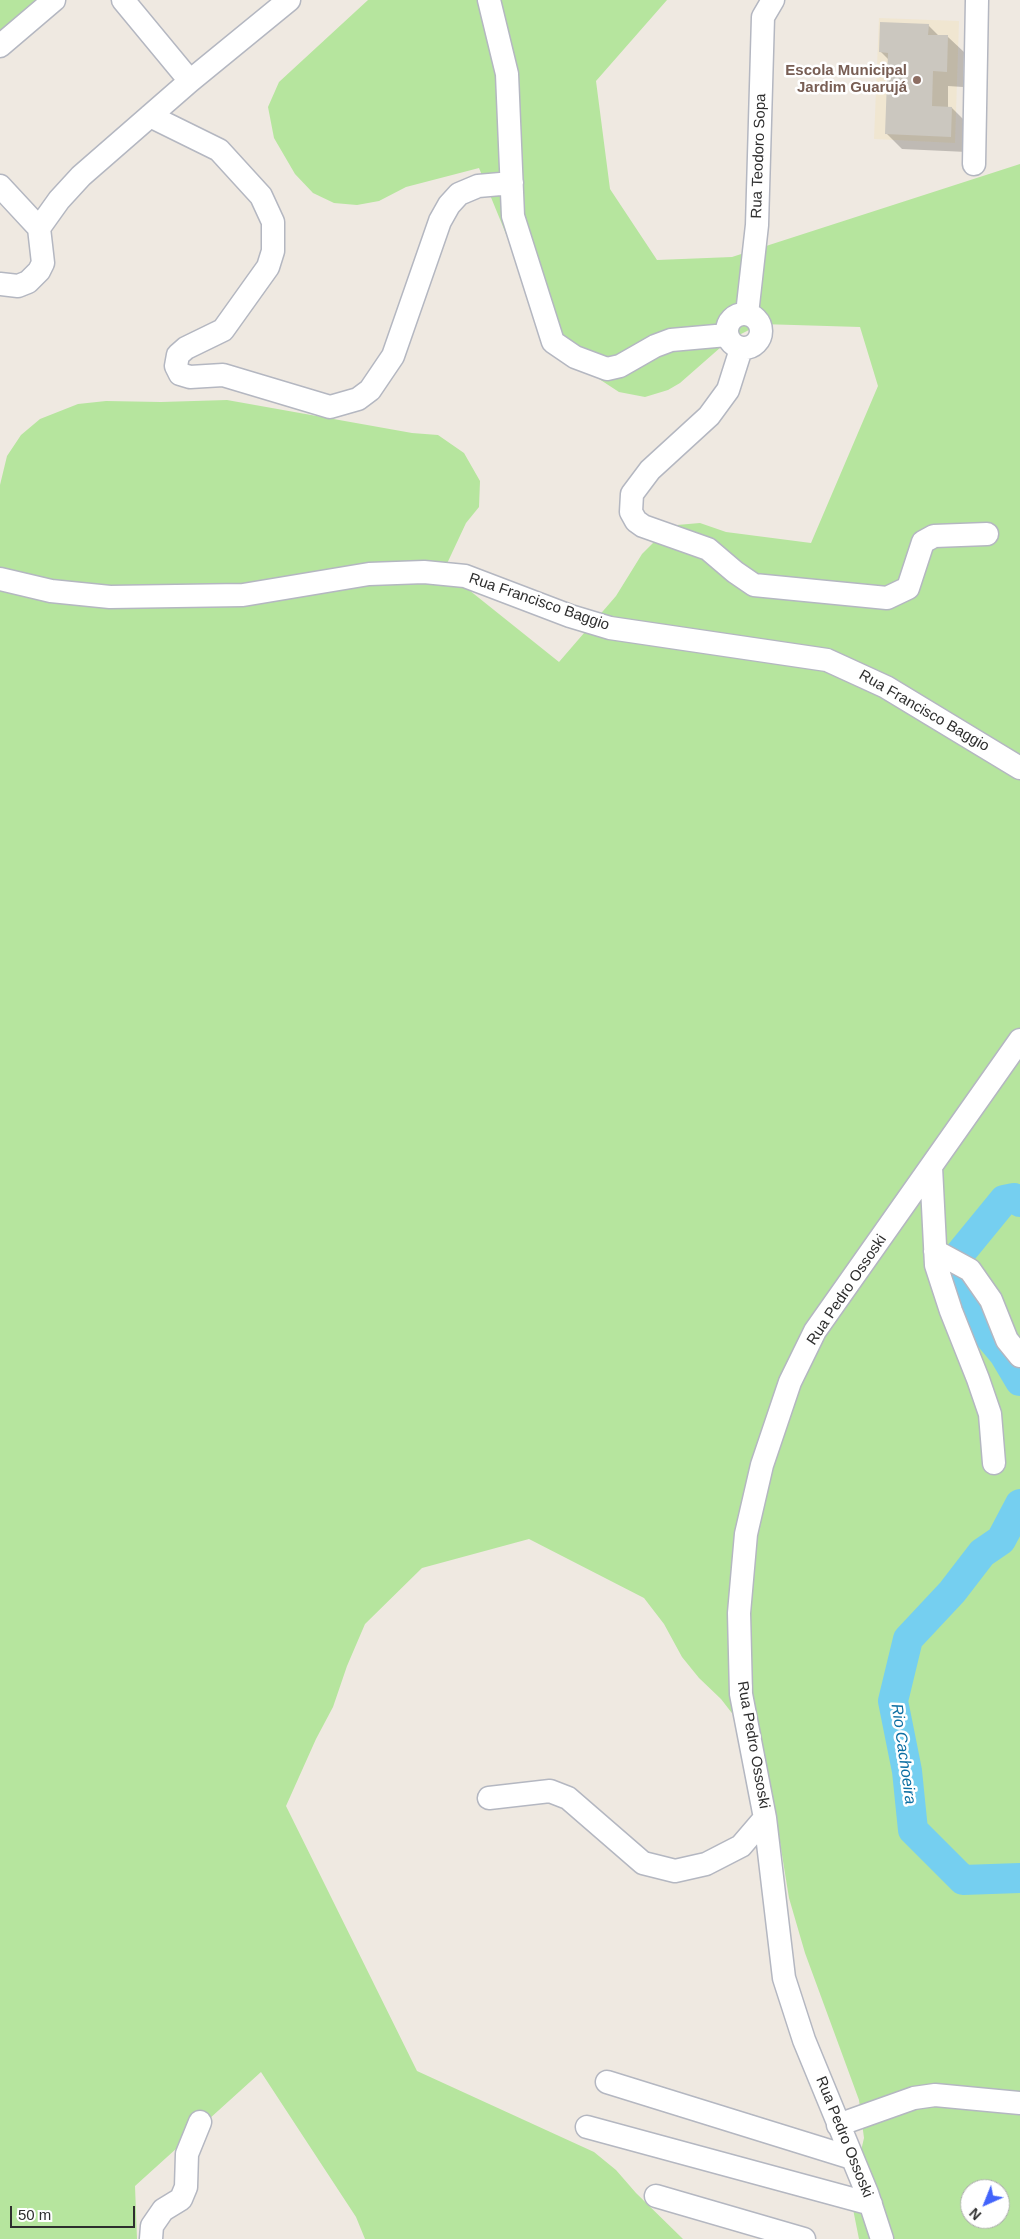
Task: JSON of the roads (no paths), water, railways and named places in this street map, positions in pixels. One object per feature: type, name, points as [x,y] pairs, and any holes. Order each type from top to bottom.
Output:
[{"type":"street","points":[[0,46],[54,0]]},
{"type":"street","points":[[123,0],[190,81]]},
{"type":"street","points":[[40,228],[59,200],[81,176],[190,81],[289,0]]},
{"type":"street","points":[[489,0],[507,74],[513,216],[553,342],[575,357],[606,369],[620,366],[655,346],[671,340],[734,342],[728,390],[709,416],[650,470],[632,494],[631,512],[636,521],[643,526],[708,549],[754,585],[887,598],[908,588],[923,542],[934,536],[987,534]]},
{"type":"street","name":"Rua Teodoro Sopa","points":[[734,342],[754,346],[761,334],[758,321],[747,314],[756,225],[763,17],[773,0]]},
{"type":"street","points":[[974,164],[977,0]]},
{"type":"street","points":[[150,116],[219,150],[261,196],[273,222],[273,251],[268,267],[223,330],[186,348],[178,355],[176,366],[180,374],[190,377],[223,376],[330,407],[358,399],[370,390],[393,356],[440,222],[448,205],[459,194],[478,186],[512,183]]},
{"type":"street","points":[[0,186],[40,228],[43,263],[39,271],[28,282],[18,286],[0,284]]},
{"type":"street","name":"Rua Francisco Baggio","points":[[0,579],[51,591],[110,597],[243,595],[369,574],[424,572],[465,576],[570,616],[610,628],[827,660],[886,687],[1020,768]]},
{"type":"street","name":"Rua Pedro Ossoski","points":[[882,2239],[852,2158],[804,2040],[784,1978],[765,1818],[741,1694],[739,1613],[746,1534],[762,1465],[790,1382],[815,1331],[1020,1040]]},
{"type":"street","points":[[931,1167],[936,1265],[951,1311],[990,1414],[994,1463]]},
{"type":"street","points":[[935,1251],[970,1270],[991,1300],[1007,1340],[1020,1356]]},
{"type":"street","points":[[489,1798],[550,1791],[568,1798],[643,1863],[675,1871],[706,1864],[741,1846],[765,1818]]},
{"type":"street","points":[[607,2082],[852,2158]]},
{"type":"street","points":[[838,2125],[914,2098],[935,2095],[1020,2103]]},
{"type":"street","points":[[150,2239],[152,2226],[163,2210],[181,2199],[186,2187],[187,2154],[200,2122]]},
{"type":"street","points":[[587,2127],[870,2204]]},
{"type":"street","points":[[656,2196],[804,2239]]},
{"type":"waterway","name":"Rio Cachoeira","points":[[1020,1202],[1014,1198],[1004,1200],[950,1266],[946,1275],[963,1305],[1004,1354],[1020,1381]]},
{"type":"waterway","name":"Rio Cachoeira","points":[[1020,1504],[1001,1540],[982,1553],[952,1592],[908,1639],[893,1701],[907,1771],[913,1830],[963,1880],[1020,1878]]},
{"type":"place","name":"Escola Municipal Jardim Guarujá","points":[[917,80]]}]
